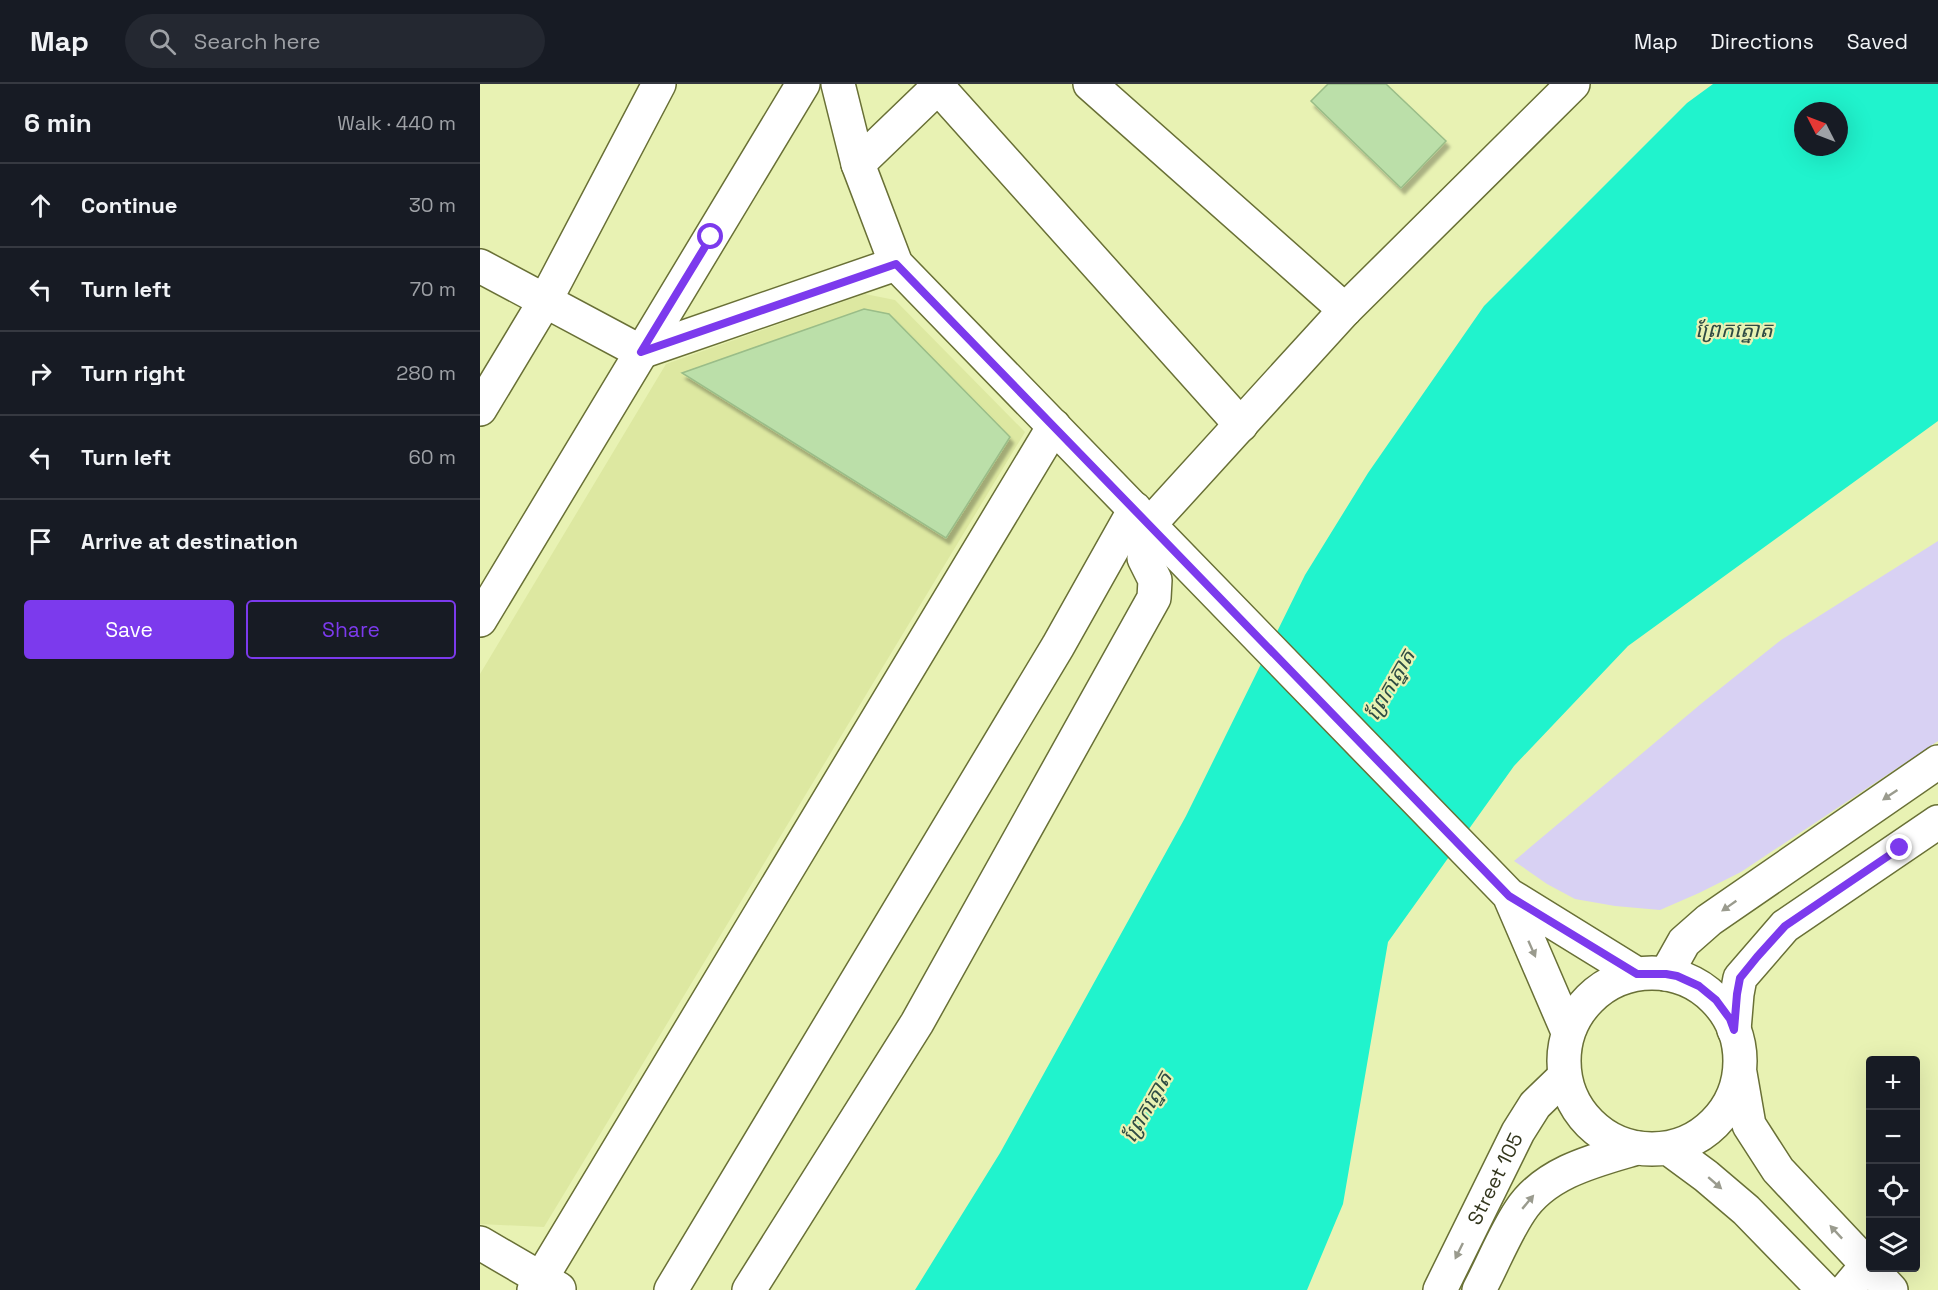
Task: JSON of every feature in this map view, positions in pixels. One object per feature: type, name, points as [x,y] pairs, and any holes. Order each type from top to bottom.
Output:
[{"type":"street","points":[[480,409],[544,301],[658,84]]},
{"type":"street","points":[[480,620],[803,84]]},
{"type":"street","points":[[838,84],[858,164],[896,264],[1499,885],[1652,974]]},
{"type":"street","points":[[1090,84],[1345,310]]},
{"type":"street","points":[[672,1290],[1058,646],[1143,516],[1241,425],[1345,310],[1573,84]]},
{"type":"street","points":[[858,164],[939,85],[1241,425]]},
{"type":"street","points":[[480,266],[641,352],[896,264]]},
{"type":"street","points":[[480,1243],[544,1286],[1054,426]]},
{"type":"street","points":[[749,1290],[917,1023],[1154,598],[1155,580],[1144,558],[1143,516]]},
{"type":"street","points":[[1652,974],[1709,920],[1938,762]]},
{"type":"street","points":[[1734,1030],[1740,978],[1785,926],[1938,822]]},
{"type":"street","points":[[1499,885],[1568,1032]]},
{"type":"street","points":[[1739,1068],[1732,1095],[1717,1120],[1686,1142],[1653,1148],[1620,1143],[1603,1135],[1589,1124],[1569,1094],[1564,1077],[1564,1054],[1568,1032],[1579,1011],[1595,993],[1614,980],[1652,974],[1688,980],[1708,992],[1724,1009],[1734,1030],[1739,1048],[1739,1068],[1749,1125],[1778,1170],[1866,1264]]},
{"type":"street","name":"Street 105","points":[[1440,1290],[1518,1131],[1535,1105],[1564,1077]]},
{"type":"street","points":[[1653,1148],[1706,1176],[1746,1210],[1824,1290]]},
{"type":"street","name":"Street 105","points":[[1479,1290],[1520,1211],[1533,1195],[1556,1178],[1586,1163],[1653,1148]]},
{"type":"street","points":[[1846,1290],[1866,1266]]},
{"type":"street","points":[[1874,1272],[1891,1290]]},
{"type":"shaded area","points":[[865,294],[895,300],[1025,432],[544,1227],[480,1224],[480,674],[666,364]]},
{"type":"shaded area","points":[[1938,541],[1938,741],[1741,872],[1660,910],[1615,906],[1575,899],[1547,884],[1514,861],[1702,703],[1781,640]]},
{"type":"water","name":"ព្រែកត្នោត","points":[[1713,84],[1938,84],[1938,421],[1628,646],[1514,766],[1388,942],[1343,1204],[1307,1290],[915,1290],[1000,1153],[1186,816],[1305,575],[1368,473],[1484,306],[1687,103]]},
{"type":"building","points":[[1328,84],[1386,84],[1446,141],[1401,188],[1311,101]]},
{"type":"building","points":[[864,309],[889,314],[1010,437],[946,538],[682,373]]},
{"type":"route","points":[[711,237],[641,352],[896,264],[1509,896],[1637,974],[1677,976],[1699,986],[1724,1009],[1734,1030],[1740,978],[1785,926],[1900,848]]}]
